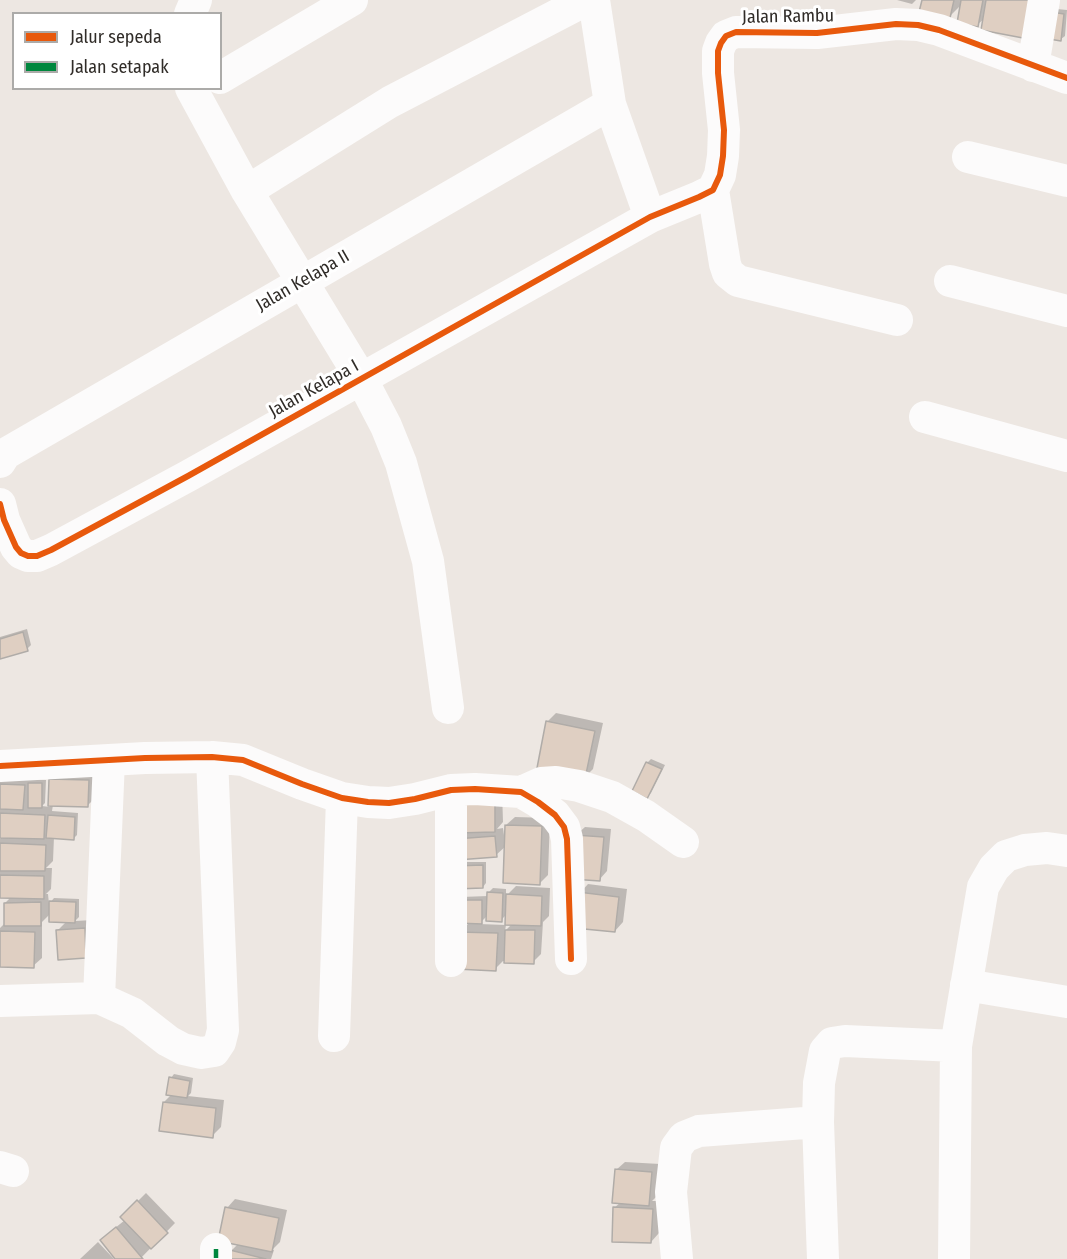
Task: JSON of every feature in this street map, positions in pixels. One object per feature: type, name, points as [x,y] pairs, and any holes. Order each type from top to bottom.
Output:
[{"type":"street","points":[[222,77],[352,0]]},
{"type":"street","points":[[247,191],[390,102],[586,0]]},
{"type":"street","points":[[594,0],[610,104],[650,217],[713,190],[725,264],[728,273],[738,281],[897,320]]},
{"type":"street","points":[[1033,66],[1044,0]]},
{"type":"street","name":"Jalan Rambu","points":[[713,190],[720,175],[724,129],[718,51],[726,36],[736,32],[817,33],[896,24],[918,25],[939,30],[1067,78]]},
{"type":"street","points":[[196,90],[247,191],[362,380],[386,426],[401,463],[428,561],[448,708]]},
{"type":"street","name":"Jalan Kelapa II","points":[[0,462],[6,454],[610,104]]},
{"type":"street","points":[[968,157],[1067,182]]},
{"type":"street","name":"Jalan Kelapa I","points":[[1,516],[21,553],[38,556],[68,542],[362,380],[650,217]]},
{"type":"street","points":[[950,281],[1067,311]]},
{"type":"street","points":[[925,417],[1067,456]]},
{"type":"street","points":[[0,1000],[99,998],[132,1013],[168,1041],[183,1049],[201,1053],[214,1051],[220,1042],[223,1030],[223,1013],[212,757]]},
{"type":"street","points":[[0,766],[145,758],[212,757],[243,760],[342,798],[368,802],[389,803],[451,790],[521,792],[555,815],[564,827],[567,839],[571,959]]},
{"type":"street","points":[[99,998],[109,760]]},
{"type":"street","points":[[521,792],[541,783],[556,782],[579,786],[612,797],[683,842]]},
{"type":"street","points":[[451,790],[451,961]]},
{"type":"street","points":[[334,1036],[342,798]]},
{"type":"street","points":[[954,1259],[956,1046],[983,887],[994,868],[1006,856],[1025,850],[1047,848],[1067,851]]},
{"type":"street","points":[[966,985],[1067,1002]]},
{"type":"street","points":[[823,1259],[818,1122],[819,1083],[825,1051],[832,1043],[845,1041],[956,1046]]},
{"type":"street","points":[[677,1259],[671,1192],[676,1148],[684,1137],[699,1131],[818,1122]]},
{"type":"building","points":[[922,0],[954,0],[950,18],[919,12]]},
{"type":"building","points":[[961,0],[983,0],[978,27],[957,23]]},
{"type":"building","points":[[986,0],[1030,0],[1023,38],[981,30]]},
{"type":"building","points":[[1052,12],[1064,14],[1061,41],[1049,39]]},
{"type":"building","points":[[23,632],[28,651],[0,659],[0,639]]},
{"type":"building","points":[[546,721],[595,731],[585,779],[537,768]]},
{"type":"building","points":[[646,762],[662,769],[647,799],[632,791]]},
{"type":"building","points":[[49,779],[89,780],[88,807],[48,806]]},
{"type":"building","points":[[28,783],[42,783],[42,808],[28,808]]},
{"type":"building","points":[[0,784],[25,785],[23,810],[0,809]]},
{"type":"building","points":[[495,798],[495,832],[457,833],[456,799]]},
{"type":"building","points":[[0,813],[45,815],[44,839],[0,838]]},
{"type":"building","points":[[48,815],[75,817],[74,840],[46,838]]},
{"type":"building","points":[[505,825],[542,826],[540,885],[503,883]]},
{"type":"building","points":[[575,835],[604,837],[600,881],[571,879]]},
{"type":"building","points":[[495,836],[497,857],[457,860],[455,839]]},
{"type":"building","points":[[0,843],[46,845],[45,871],[0,871]]},
{"type":"building","points":[[483,865],[483,888],[455,889],[454,866]]},
{"type":"building","points":[[0,875],[44,876],[44,899],[0,898]]},
{"type":"building","points":[[487,892],[503,893],[502,922],[486,921]]},
{"type":"building","points":[[578,892],[619,897],[615,932],[574,928]]},
{"type":"building","points":[[506,894],[542,896],[541,926],[505,925]]},
{"type":"building","points":[[455,900],[482,900],[482,924],[456,923]]},
{"type":"building","points":[[49,901],[76,902],[75,923],[49,922]]},
{"type":"building","points":[[41,902],[41,926],[4,926],[4,903]]},
{"type":"building","points":[[85,928],[86,958],[58,960],[56,930]]},
{"type":"building","points":[[505,930],[535,930],[534,964],[504,963]]},
{"type":"building","points":[[0,931],[35,932],[34,968],[0,967]]},
{"type":"building","points":[[458,932],[498,933],[496,971],[456,969]]},
{"type":"building","points":[[169,1077],[190,1081],[187,1098],[166,1095]]},
{"type":"building","points":[[163,1102],[216,1108],[213,1138],[159,1131]]},
{"type":"building","points":[[615,1169],[652,1172],[649,1206],[612,1203]]},
{"type":"building","points":[[137,1200],[168,1233],[151,1249],[120,1217]]},
{"type":"building","points":[[225,1207],[279,1218],[272,1252],[218,1241]]},
{"type":"building","points":[[613,1207],[653,1209],[651,1243],[612,1242]]},
{"type":"building","points":[[116,1227],[143,1259],[115,1259],[100,1240]]},
{"type":"building","points":[[230,1250],[266,1259],[228,1259]]},
{"type":"marked path","points":[[216,1249],[216,1259]]},
{"type":"cycle path","points":[[0,504],[4,520],[21,553],[37,556],[51,550],[188,476],[650,217],[713,190],[720,175],[724,130],[718,51],[726,36],[736,32],[817,33],[896,24],[918,25],[939,30],[1067,78]]},
{"type":"cycle path","points":[[0,766],[145,758],[212,757],[243,760],[342,798],[368,802],[389,803],[451,790],[521,792],[555,815],[564,827],[567,839],[571,959]]}]
